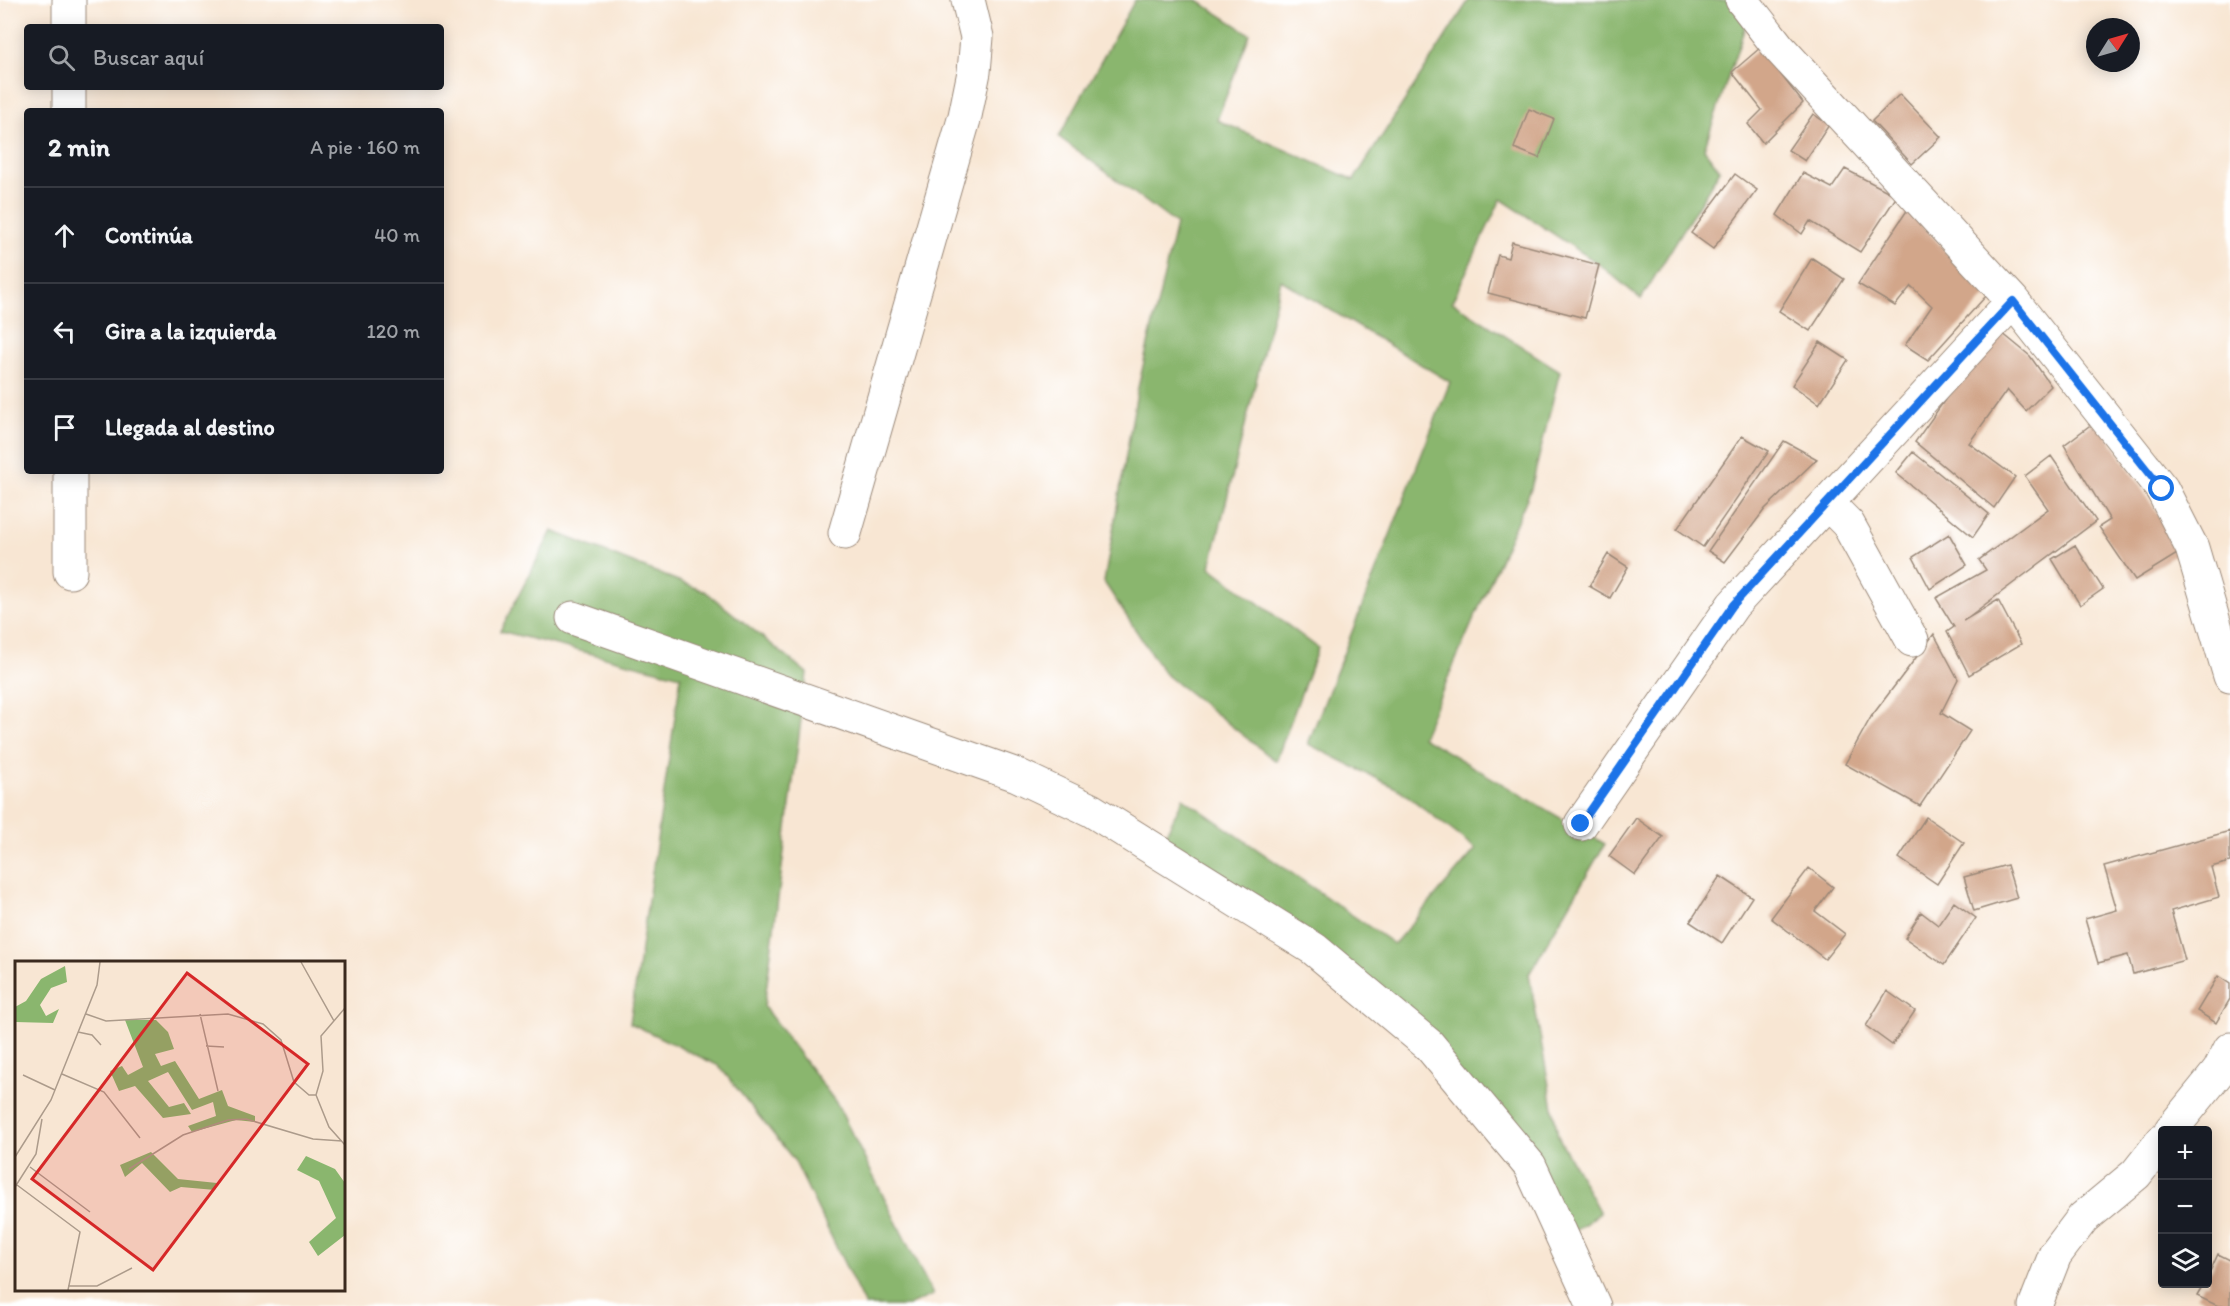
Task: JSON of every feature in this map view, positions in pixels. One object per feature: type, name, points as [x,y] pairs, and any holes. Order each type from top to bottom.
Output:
[{"type":"street","points":[[69,0],[69,24]]},
{"type":"street","points":[[845,533],[965,116],[974,72],[977,37],[968,0]]},
{"type":"street","points":[[1742,0],[1780,49],[2013,301],[2162,489],[2192,548],[2230,676]]},
{"type":"street","points":[[69,90],[69,108]]},
{"type":"street","points":[[1581,824],[1733,605],[2013,301]]},
{"type":"street","points":[[70,474],[70,572]]},
{"type":"street","points":[[1827,503],[1848,524],[1912,640]]},
{"type":"street","points":[[573,618],[1017,775],[1091,810],[1314,949],[1429,1045],[1530,1166],[1594,1306]]},
{"type":"street","points":[[2175,1126],[2219,1071],[2230,1049]]},
{"type":"street","points":[[2035,1306],[2055,1255],[2083,1218],[2136,1174],[2158,1147]]},
{"type":"green space","points":[[1135,0],[1197,0],[1250,34],[1217,120],[1354,180],[1469,0],[1728,0],[1746,24],[1704,149],[1720,170],[1641,299],[1599,264],[1501,199],[1452,302],[1560,371],[1531,489],[1422,737],[1605,844],[1529,974],[1558,1136],[1600,1213],[1560,1242],[1469,1100],[1374,1001],[1155,857],[1183,798],[1394,944],[1476,849],[1400,790],[1308,744],[1450,382],[1281,280],[1210,567],[1318,648],[1276,761],[1164,673],[1104,582],[1137,392],[1176,224],[1059,137]]},
{"type":"green space","points":[[552,531],[706,592],[807,673],[764,1007],[837,1104],[933,1295],[908,1306],[865,1306],[794,1160],[719,1066],[630,1023],[681,676],[500,631]]},
{"type":"building","points":[[1760,48],[1803,103],[1763,143],[1748,124],[1762,110],[1732,72]]},
{"type":"building","points":[[1900,94],[1941,137],[1912,164],[1872,121]]},
{"type":"building","points":[[1529,109],[1554,119],[1539,158],[1514,148]]},
{"type":"building","points":[[1813,114],[1829,125],[1805,161],[1788,150]]},
{"type":"building","points":[[1845,169],[1897,196],[1860,252],[1810,221],[1802,234],[1777,215],[1803,173],[1832,188]]},
{"type":"building","points":[[1735,174],[1757,190],[1713,249],[1691,233]]},
{"type":"building","points":[[1908,209],[1986,296],[1928,360],[1905,345],[1932,306],[1911,286],[1895,306],[1858,284]]},
{"type":"building","points":[[1512,242],[1599,265],[1585,318],[1488,293],[1498,255],[1508,258]]},
{"type":"building","points":[[1812,258],[1844,279],[1810,331],[1779,311]]},
{"type":"building","points":[[1996,328],[2030,356],[2051,386],[2026,411],[2007,390],[1969,443],[2015,477],[1994,508],[1915,442]]},
{"type":"building","points":[[1820,342],[1848,360],[1819,404],[1792,385]]},
{"type":"building","points":[[2097,420],[2182,551],[2135,580],[2099,527],[2110,520],[2064,445]]},
{"type":"building","points":[[1742,436],[1769,451],[1703,547],[1677,529]]},
{"type":"building","points":[[1784,441],[1817,459],[1765,509],[1725,562],[1708,551]]},
{"type":"building","points":[[1913,452],[1989,514],[1973,537],[1896,473]]},
{"type":"building","points":[[2051,456],[2096,521],[1963,621],[1998,600],[2021,644],[1969,675],[1947,632],[1954,627],[1936,598],[1986,570],[1979,560],[2048,509],[2025,476]]},
{"type":"building","points":[[1949,534],[1967,565],[1930,589],[1913,557]]},
{"type":"building","points":[[2075,545],[2103,589],[2080,605],[2052,559]]},
{"type":"building","points":[[1608,554],[1628,567],[1610,598],[1589,586]]},
{"type":"building","points":[[1934,634],[1958,679],[1941,713],[1970,731],[1920,806],[1845,764],[1871,717]]},
{"type":"building","points":[[1926,817],[1964,843],[1937,884],[1899,858]]},
{"type":"building","points":[[1636,818],[1663,837],[1635,875],[1609,856]]},
{"type":"building","points":[[2230,831],[2230,862],[2211,867],[2219,897],[2171,911],[2185,960],[2133,974],[2128,955],[2098,963],[2085,919],[2117,910],[2104,866]]},
{"type":"building","points":[[2007,865],[2017,898],[1974,911],[1964,877]]},
{"type":"building","points":[[1809,868],[1833,887],[1815,911],[1845,934],[1825,959],[1771,918]]},
{"type":"building","points":[[1720,876],[1752,897],[1722,943],[1690,922]]},
{"type":"building","points":[[1954,902],[1976,918],[1944,965],[1905,938],[1921,912],[1938,925]]},
{"type":"building","points":[[2218,976],[2230,984],[2230,999],[2216,1023],[2197,1011]]},
{"type":"building","points":[[1887,991],[1915,1011],[1892,1045],[1866,1026]]},
{"type":"building","points":[[2218,1254],[2230,1260],[2230,1306],[2218,1306],[2197,1296],[2202,1288],[2212,1288],[2212,1267]]},
{"type":"route","points":[[1581,824],[1733,605],[2013,301],[2162,489]]}]
